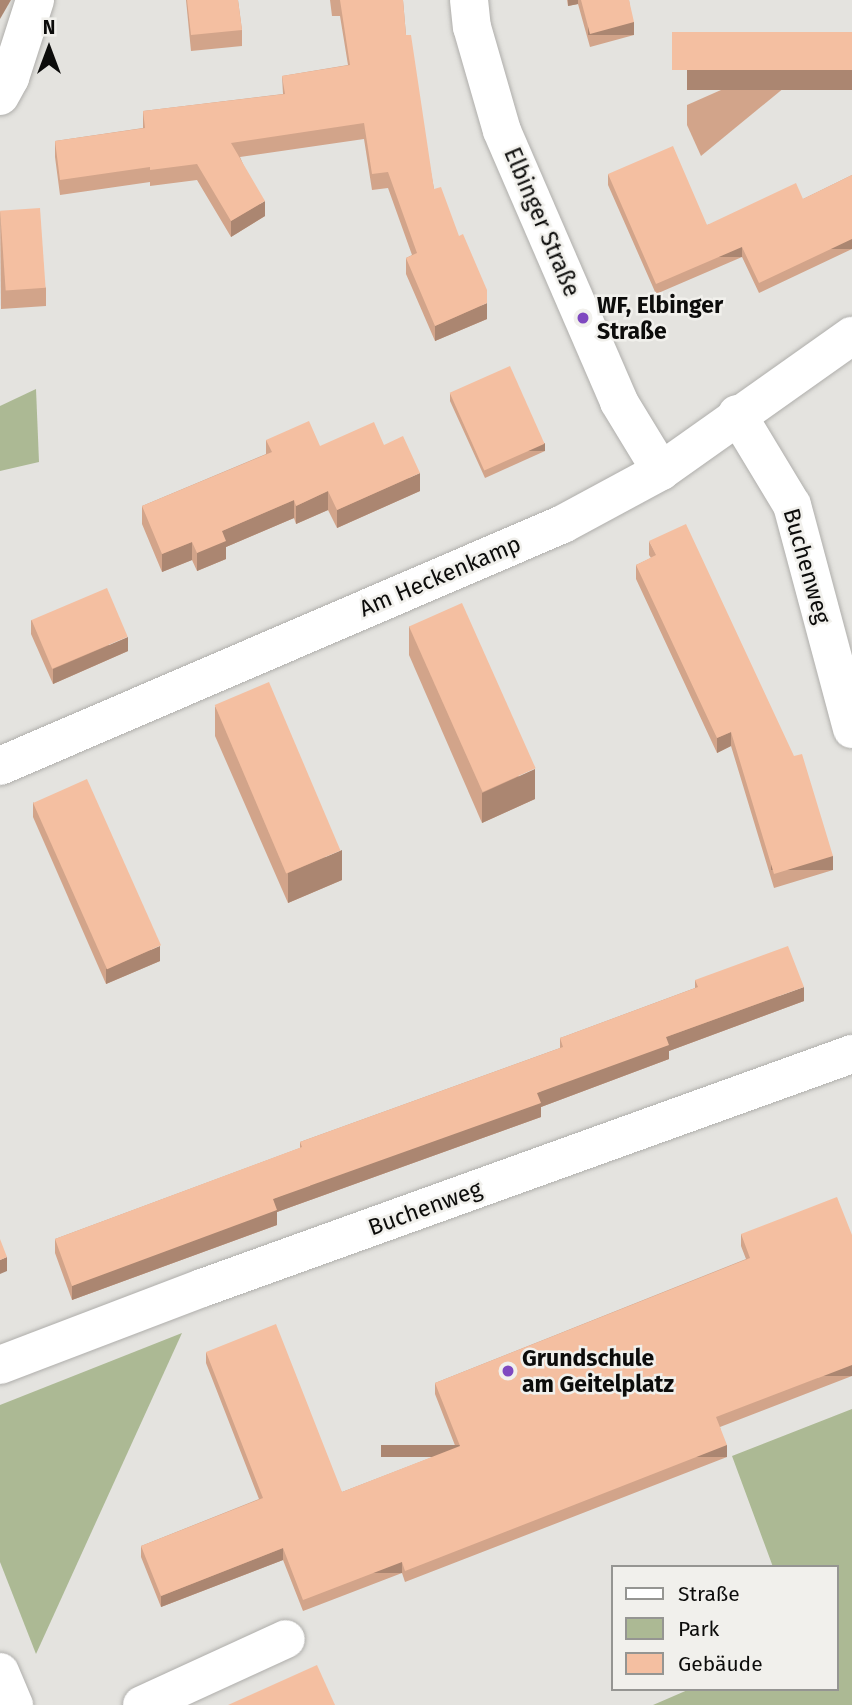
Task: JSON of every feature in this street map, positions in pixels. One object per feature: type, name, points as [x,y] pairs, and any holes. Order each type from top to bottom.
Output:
[{"type":"street","points":[[0,96],[10,78],[35,0]]},
{"type":"street","name":"Elbinger Straße","points":[[469,0],[472,27],[502,131],[620,402],[661,471]]},
{"type":"street","name":"Am Heckenkamp","points":[[0,766],[563,524],[661,471],[737,414],[852,335]]},
{"type":"street","name":"Buchenweg","points":[[737,414],[792,506],[852,729]]},
{"type":"street","name":"Buchenweg","points":[[0,1365],[215,1283],[852,1055]]},
{"type":"street","points":[[142,1705],[286,1639]]},
{"type":"street","points":[[0,1672],[14,1705]]},
{"type":"green space","points":[[36,389],[39,462],[0,471],[0,406]]},
{"type":"green space","points":[[182,1333],[36,1654],[0,1562],[0,1405]]},
{"type":"green space","points":[[852,1409],[852,1705],[653,1705],[685,1691],[838,1691],[838,1565],[772,1565],[732,1456]]},
{"type":"building","points":[[187,0],[238,0],[242,30],[191,35]]},
{"type":"building","points":[[340,0],[403,0],[406,35],[411,35],[434,189],[441,187],[459,236],[463,234],[487,290],[487,303],[435,326],[406,258],[417,253],[388,172],[372,174],[364,123],[231,143],[265,201],[231,221],[197,164],[150,170],[150,167],[60,180],[55,141],[145,128],[143,111],[285,94],[282,76],[350,65]]},
{"type":"building","points":[[581,0],[629,0],[634,22],[590,34]]},
{"type":"building","points":[[672,32],[852,32],[852,70],[672,70]]},
{"type":"building","points":[[673,146],[707,225],[796,183],[803,199],[852,175],[852,239],[759,283],[742,247],[656,284],[608,174]]},
{"type":"building","points":[[40,208],[46,288],[6,291],[0,211]]},
{"type":"building","points":[[510,366],[545,444],[484,470],[450,393]]},
{"type":"building","points":[[309,421],[320,446],[374,422],[384,445],[403,436],[420,473],[337,510],[328,491],[296,506],[294,500],[222,531],[226,541],[197,553],[192,542],[162,554],[142,506],[272,452],[266,440]]},
{"type":"building","points":[[686,524],[794,756],[802,754],[833,856],[774,874],[731,732],[717,738],[636,565],[656,555],[649,541]]},
{"type":"building","points":[[107,588],[128,637],[52,669],[32,620]]},
{"type":"building","points":[[462,603],[536,768],[483,792],[409,627]]},
{"type":"building","points":[[269,682],[341,850],[286,874],[215,705]]},
{"type":"building","points":[[87,779],[161,945],[107,969],[33,803]]},
{"type":"building","points":[[788,946],[804,987],[666,1037],[669,1045],[537,1093],[541,1103],[273,1199],[277,1210],[72,1286],[55,1239],[302,1147],[300,1142],[563,1047],[560,1038],[698,987],[695,980]]},
{"type":"building","points":[[837,1197],[852,1235],[852,1365],[716,1417],[727,1445],[405,1571],[402,1562],[303,1600],[283,1548],[161,1596],[141,1546],[263,1498],[206,1352],[276,1324],[342,1492],[460,1446],[435,1383],[750,1258],[741,1234]]},
{"type":"building","points":[[0,1239],[7,1257],[0,1260]]},
{"type":"building","points":[[317,1665],[335,1705],[228,1705]]},
{"type":"place","name":"WF, Elbinger Straße","points":[[583,318]]},
{"type":"place","name":"Grundschule am Geitelplatz","points":[[508,1371]]}]
